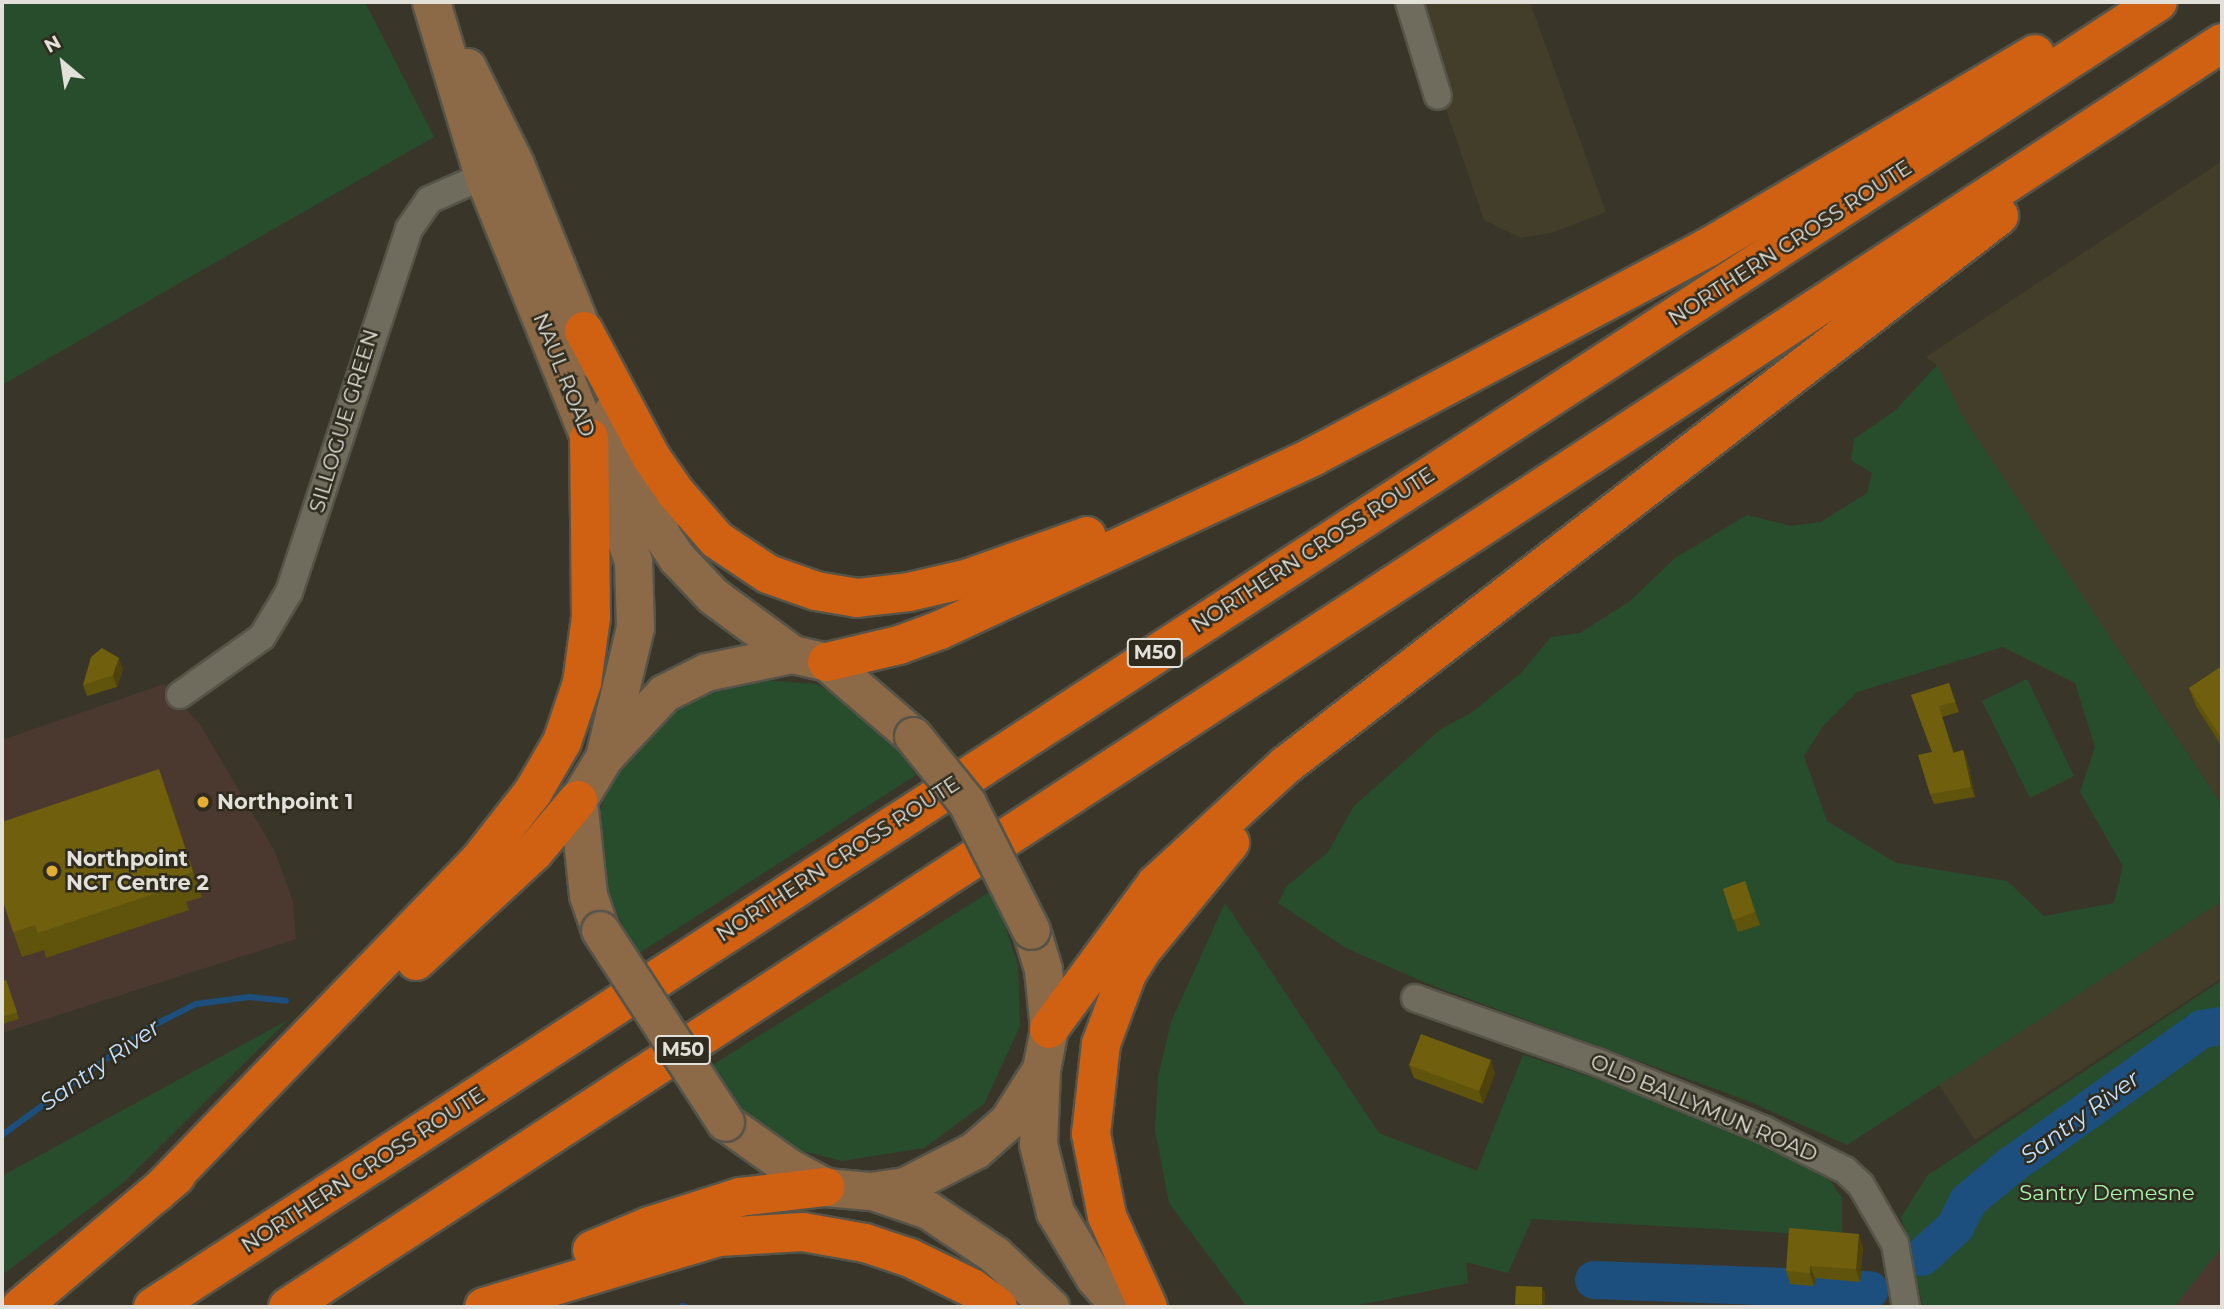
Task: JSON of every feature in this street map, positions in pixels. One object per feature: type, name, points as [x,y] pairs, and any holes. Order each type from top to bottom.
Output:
[{"type":"highway","points":[[810,658],[899,645],[940,630],[1314,456],[1707,248],[2124,2]]},
{"type":"highway","name":"NORTHERN CROSS ROUTE","points":[[153,1307],[2158,2]]},
{"type":"highway","points":[[1049,1029],[1156,884],[1286,765],[2222,43]]},
{"type":"highway","name":"M50","points":[[288,1307],[2222,43]]},
{"type":"highway","points":[[584,331],[651,457],[684,503],[717,540],[768,574],[816,591],[857,598],[969,578],[1314,456]]},
{"type":"highway","points":[[158,1192],[470,870],[533,792],[562,742],[582,683],[591,617],[589,438]]},
{"type":"highway","points":[[1148,1307],[1107,1216],[1091,1134],[1101,1044],[1128,974],[1150,939],[1248,821],[1405,673]]},
{"type":"highway","points":[[21,1307],[158,1192],[529,857],[578,800]]},
{"type":"highway","points":[[458,1307],[649,1226],[740,1197],[825,1187]]},
{"type":"highway","points":[[484,1307],[719,1237],[803,1232],[910,1258],[972,1288],[998,1307]]},
{"type":"main road","name":"NAUL ROAD","points":[[432,2],[499,169],[633,561],[635,628],[604,757]]},
{"type":"main road","name":"NAUL ROAD","points":[[499,169],[584,331],[662,536],[713,596],[810,658],[913,736],[967,803],[1031,930],[1043,969],[1049,1029],[1041,1069]]},
{"type":"main road","points":[[810,658],[706,672],[664,693],[604,757],[578,800],[588,895],[600,930],[725,1122],[790,1168],[825,1187],[870,1191],[928,1210],[995,1255],[1050,1307]]},
{"type":"main road","points":[[870,1191],[905,1186],[975,1150],[1008,1121],[1041,1069]]},
{"type":"main road","points":[[1041,1069],[1038,1144],[1055,1212],[1094,1277],[1120,1307]]},
{"type":"street","points":[[1409,2],[1438,96]]},
{"type":"street","name":"SILLOGUE GREEN","points":[[180,695],[262,637],[289,592],[409,229],[429,200],[499,169]]},
{"type":"street","name":"OLD BALLYMUN ROAD","points":[[1415,998],[1597,1062],[1818,1154],[1861,1185],[1899,1256],[1906,1298]]},
{"type":"shaded area","points":[[1409,2],[1530,2],[1606,212],[1551,233],[1521,238],[1484,220]]},
{"type":"shaded area","points":[[2222,161],[2222,805],[1963,418],[1937,365],[1926,357]]},
{"type":"shaded area","points":[[164,684],[201,726],[274,850],[293,901],[296,939],[2,1033],[2,740]]},
{"type":"shaded area","points":[[2222,901],[2222,978],[1975,1140],[1939,1085]]},
{"type":"shaded area","points":[[2222,1247],[2222,1307],[2174,1307],[2212,1257]]},
{"type":"green space","points":[[2,2],[365,2],[434,137],[2,385]]},
{"type":"green space","points":[[1937,365],[1963,417],[2222,805],[2222,901],[1847,1145],[1748,1101],[1431,985],[1346,948],[1278,903],[1287,886],[1328,852],[1354,806],[1441,729],[1471,713],[1521,673],[1551,637],[1580,633],[1630,601],[1675,558],[1747,515],[1790,526],[1821,522],[1867,493],[1872,473],[1851,460],[1854,439],[1896,410]],"holes":[[[2003,647],[2075,683],[2095,747],[2080,792],[2123,866],[2114,903],[2044,916],[2007,881],[1896,863],[1827,821],[1804,756],[1823,726],[1857,692]]]},
{"type":"green space","points":[[749,679],[816,684],[876,718],[916,775],[636,955],[607,890],[598,816],[623,750],[687,696]]},
{"type":"green space","points":[[2027,679],[2074,776],[2030,798],[1982,701]]},
{"type":"green space","points":[[993,890],[1018,965],[1020,1026],[984,1104],[924,1148],[842,1161],[794,1149],[740,1106],[706,1069]]},
{"type":"green space","points":[[1225,903],[1379,1133],[1477,1171],[1523,1055],[1691,1110],[1746,1132],[1808,1166],[1831,1182],[1842,1198],[1842,1236],[1532,1219],[1508,1273],[1466,1262],[1468,1283],[1349,1307],[1247,1307],[1169,1203],[1155,1130],[1158,1077],[1171,1022]]},
{"type":"green space","name":"Santry Demesne","points":[[2222,980],[2222,1247],[2174,1307],[1923,1307],[1901,1217],[1928,1175]]},
{"type":"green space","points":[[288,1020],[123,1183],[2,1275],[2,1176]]},
{"type":"building","points":[[102,648],[119,658],[113,675],[83,685],[91,657]]},
{"type":"building","points":[[2222,666],[2222,735],[2220,736],[2189,688]]},
{"type":"building","points":[[1949,683],[1955,702],[1939,706],[1953,753],[1963,750],[1971,787],[1930,794],[1918,755],[1932,752],[1911,695]]},
{"type":"building","points":[[159,769],[193,872],[177,877],[180,885],[38,933],[35,925],[13,932],[2,898],[2,822]]},
{"type":"building","points":[[1745,881],[1755,912],[1733,920],[1723,889]]},
{"type":"building","points":[[6,980],[17,1012],[2,1017],[2,982]]},
{"type":"building","points":[[1421,1034],[1491,1060],[1479,1091],[1409,1065]]},
{"type":"building","points":[[1789,1228],[1859,1234],[1856,1269],[1810,1266],[1810,1273],[1786,1271]]},
{"type":"building","points":[[1516,1286],[1542,1287],[1542,1304],[1515,1304]]},
{"type":"waterway","name":"Santry River","points":[[2,1135],[148,1028],[196,1004],[250,997],[286,1001]]},
{"type":"waterway","name":"Santry River","points":[[1922,1257],[1955,1227],[1968,1201],[2010,1166],[2202,1029],[2222,1026]]},
{"type":"waterway","name":"Santry River","points":[[1594,1280],[1870,1290]]},
{"type":"waterway","name":"Santry River","points":[[682,1306],[686,1307]]},
{"type":"place","name":"Northpoint 1","points":[[203,802]]},
{"type":"place","name":"Northpoint NCT Centre 2","points":[[52,871]]}]
